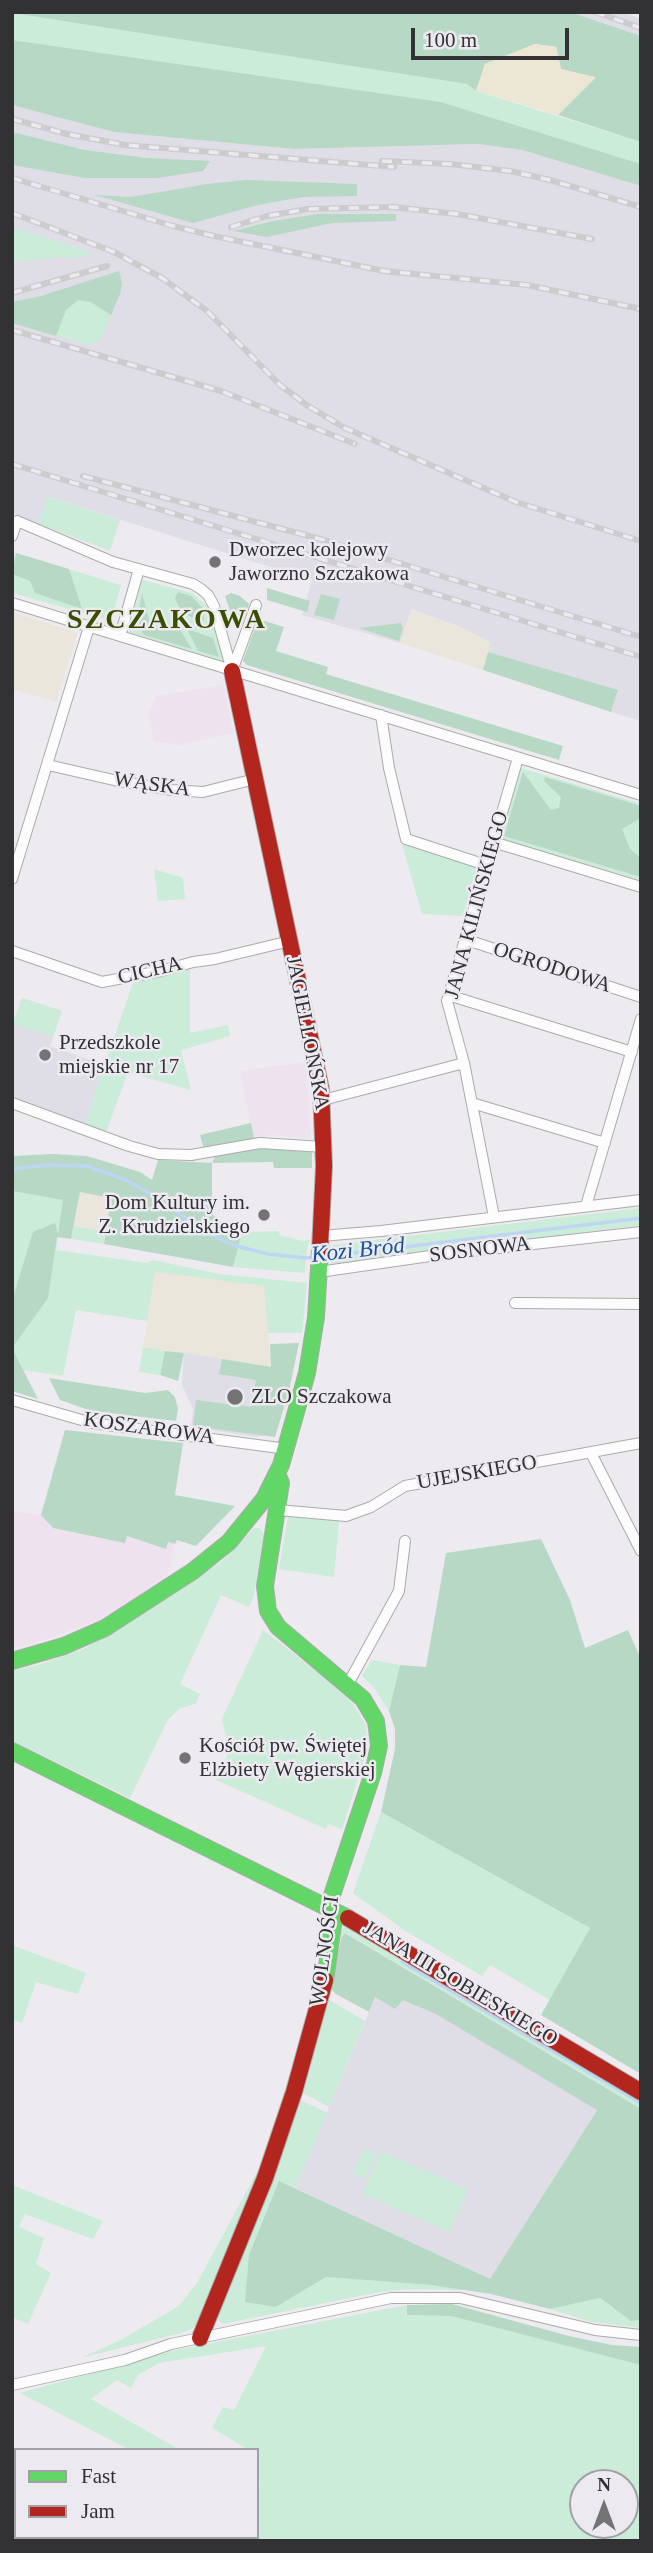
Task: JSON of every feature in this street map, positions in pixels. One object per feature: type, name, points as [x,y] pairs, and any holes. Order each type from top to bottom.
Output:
[{"type":"street","points":[[12,536],[17,521],[113,562],[193,584],[208,595],[218,617],[232,671]]},
{"type":"street","points":[[120,636],[139,569]]},
{"type":"street","points":[[12,603],[641,795]]},
{"type":"street","points":[[232,671],[256,605]]},
{"type":"street","points":[[12,879],[89,627]]},
{"type":"street","name":"JAGIELLOŃSKA","points":[[12,1661],[64,1646],[105,1628],[193,1571],[229,1542],[252,1515],[277,1473],[287,1449],[312,1346],[321,1238],[323,1100],[232,671]]},
{"type":"street","points":[[381,715],[407,839],[486,865]]},
{"type":"street","name":"JANA KILIŃSKIEGO","points":[[494,1217],[464,1063],[447,1001],[518,758]]},
{"type":"street","name":"WĄSKA","points":[[48,765],[172,790],[203,792],[255,779]]},
{"type":"street","points":[[494,842],[641,887]]},
{"type":"street","name":"OGRODOWA","points":[[464,939],[641,997]]},
{"type":"street","name":"CICHA","points":[[12,951],[102,982],[290,941]]},
{"type":"street","points":[[448,995],[632,1052]]},
{"type":"street","points":[[586,1206],[641,1019]]},
{"type":"street","points":[[323,1100],[464,1063]]},
{"type":"street","points":[[12,1103],[158,1154],[191,1156],[260,1143],[324,1147]]},
{"type":"street","points":[[472,1103],[605,1143]]},
{"type":"street","points":[[321,1238],[641,1200]]},
{"type":"street","name":"SOSNOWA","points":[[319,1270],[641,1232]]},
{"type":"street","points":[[516,1303],[641,1304]]},
{"type":"street","name":"KOSZAROWA","points":[[12,1400],[92,1423],[287,1449]]},
{"type":"street","name":"UJEJSKIEGO","points":[[252,1515],[346,1516],[371,1507],[405,1486],[641,1443]]},
{"type":"street","points":[[591,1453],[641,1551]]},
{"type":"street","name":"WOLNOŚCI","points":[[200,2338],[265,2178],[296,2085],[324,1985],[334,1919],[330,1901],[373,1773],[379,1746],[376,1721],[363,1699],[278,1627],[268,1611],[265,1586],[281,1483],[277,1473]]},
{"type":"street","points":[[348,1684],[399,1591],[405,1541]]},
{"type":"street","name":"JANA III SOBIESKIEGO","points":[[12,1751],[331,1909],[641,2092]]},
{"type":"street","points":[[12,2385],[125,2360],[171,2344],[390,2298],[460,2298],[595,2330],[641,2335]]},
{"type":"shaded area","points":[[570,12],[622,12],[641,19],[641,36]]},
{"type":"shaded area","points":[[12,105],[115,132],[294,149],[478,144],[522,150],[641,186],[641,721],[611,712],[618,691],[488,652],[490,642],[463,628],[411,609],[400,643],[302,615],[312,580],[48,497],[39,524],[12,513]]},
{"type":"shaded area","points":[[410,609],[463,628],[491,642],[483,670],[400,643]]},
{"type":"shaded area","points":[[12,612],[78,633],[56,702],[12,689]]},
{"type":"shaded area","points":[[224,685],[233,733],[180,745],[154,741],[149,713],[156,696]]},
{"type":"shaded area","name":"Przedszkole miejskie nr 17","points":[[22,998],[62,1011],[50,1046],[105,1065],[84,1125],[12,1101],[12,1026]]},
{"type":"shaded area","points":[[304,1062],[311,1139],[272,1135],[254,1139],[240,1071]]},
{"type":"shaded area","points":[[80,1192],[111,1197],[105,1232],[74,1226]]},
{"type":"shaded area","points":[[155,1271],[265,1286],[271,1367],[143,1347]]},
{"type":"shaded area","name":"ZLO Szczakowa","points":[[184,1353],[271,1367],[272,1434],[257,1437],[191,1427],[193,1409],[182,1385]]},
{"type":"shaded area","points":[[12,1511],[41,1515],[53,1528],[124,1543],[127,1536],[165,1548],[168,1542],[175,1544],[167,1576],[97,1621],[33,1644],[12,1648]]},
{"type":"shaded area","points":[[391,1960],[609,2090],[490,2280],[295,2188]]},
{"type":"green space","points":[[570,12],[641,36],[641,142],[558,115],[595,78],[561,69],[556,47],[535,44],[485,64],[476,91],[467,84],[12,13]]},
{"type":"green space","points":[[12,13],[467,84],[476,91],[641,142],[641,164],[441,102],[12,40]]},
{"type":"green space","points":[[12,40],[441,102],[641,164],[641,186],[522,150],[478,144],[294,149],[114,132],[12,105]]},
{"type":"green space","points":[[12,132],[85,150],[146,158],[210,161],[203,171],[157,178],[85,178],[12,165]]},
{"type":"green space","points":[[247,180],[357,184],[357,196],[304,197],[279,201],[193,223],[95,195],[131,197]]},
{"type":"green space","points":[[318,214],[396,214],[396,221],[332,223],[267,237],[233,231],[273,221]]},
{"type":"green space","points":[[12,227],[93,254],[77,258],[12,262]]},
{"type":"green space","points":[[119,271],[122,283],[120,294],[111,315],[91,302],[78,300],[66,310],[56,336],[12,323],[12,302],[41,296]]},
{"type":"green space","points":[[78,300],[91,302],[111,315],[101,338],[90,345],[56,336],[66,310]]},
{"type":"green space","points":[[47,497],[120,520],[110,551],[39,524]]},
{"type":"green space","points":[[16,553],[121,585],[111,621],[12,593],[12,565]]},
{"type":"green space","points":[[16,553],[69,569],[82,609],[35,593],[30,581],[12,574]]},
{"type":"green space","points":[[142,580],[192,593],[207,606],[215,624],[224,662],[129,632]]},
{"type":"green space","points":[[267,588],[310,601],[307,612],[267,600]]},
{"type":"green space","points":[[178,592],[191,596],[203,608],[204,620],[191,617],[180,610],[175,598]]},
{"type":"green space","points":[[142,593],[150,623],[159,628],[180,630],[192,649],[144,635],[136,624]]},
{"type":"green space","points":[[231,593],[240,596],[249,604],[240,630],[236,629],[225,596]]},
{"type":"green space","points":[[321,594],[340,599],[334,620],[314,615]]},
{"type":"green space","points":[[258,619],[284,627],[276,651],[328,667],[326,674],[563,746],[559,760],[247,665],[243,661]]},
{"type":"green space","points":[[401,623],[403,629],[399,641],[359,628]]},
{"type":"green space","points":[[187,629],[213,638],[219,657],[198,651]]},
{"type":"green space","points":[[488,652],[618,690],[611,712],[483,670]]},
{"type":"green space","points":[[521,768],[641,804],[641,880],[500,839]]},
{"type":"green space","points":[[523,772],[551,810],[559,808],[561,797],[544,781],[545,777],[641,806],[641,818],[622,829],[630,849],[641,858],[641,877],[504,836]]},
{"type":"green space","points":[[402,844],[477,865],[463,916],[422,914]]},
{"type":"green space","points":[[154,869],[183,878],[185,899],[158,901]]},
{"type":"green space","points":[[190,966],[190,1033],[228,1025],[230,1036],[181,1050],[191,1090],[128,1072],[106,1132],[84,1125],[134,980]]},
{"type":"green space","points":[[22,998],[62,1011],[53,1037],[13,1024]]},
{"type":"green space","points":[[251,1123],[254,1139],[204,1149],[200,1135]]},
{"type":"green space","points":[[260,1148],[312,1152],[312,1168],[274,1168],[273,1162],[212,1163],[215,1156]]},
{"type":"green space","points":[[12,1156],[87,1156],[140,1172],[152,1180],[158,1160],[212,1163],[212,1214],[232,1231],[242,1232],[233,1267],[104,1244],[111,1198],[80,1192],[71,1239],[57,1237],[48,1298],[12,1348],[12,1301],[33,1232],[55,1223],[58,1234],[63,1200],[12,1191]]},
{"type":"green space","points":[[12,1191],[63,1200],[56,1250],[147,1263],[153,1260],[219,1274],[307,1283],[302,1333],[268,1333],[264,1286],[155,1272],[147,1321],[76,1310],[63,1376],[23,1370],[12,1351]]},
{"type":"green space","points":[[641,1208],[641,1225],[331,1265],[333,1245]]},
{"type":"green space","points":[[74,1226],[105,1232],[104,1244],[71,1239]]},
{"type":"green space","points":[[278,1231],[281,1236],[304,1241],[310,1239],[305,1273],[233,1267],[242,1232]]},
{"type":"green space","points":[[299,1343],[289,1391],[275,1437],[193,1426],[196,1400],[251,1407],[256,1380],[219,1374],[222,1359],[271,1367],[270,1344]]},
{"type":"green space","points":[[143,1347],[165,1351],[160,1375],[139,1372]]},
{"type":"green space","points":[[12,1348],[38,1399],[12,1391]]},
{"type":"green space","points":[[165,1351],[184,1353],[178,1381],[160,1375]]},
{"type":"green space","points":[[49,1378],[145,1393],[168,1390],[175,1397],[178,1409],[176,1421],[92,1411],[60,1400]]},
{"type":"green space","points":[[65,1430],[183,1443],[175,1495],[235,1506],[196,1546],[177,1540],[175,1544],[168,1542],[166,1549],[127,1536],[125,1543],[53,1528],[41,1515]]},
{"type":"green space","points":[[288,1517],[339,1521],[334,1577],[279,1569]]},
{"type":"green space","points":[[254,1528],[259,1528],[264,1534],[254,1595],[249,1607],[221,1595],[180,1684],[200,1694],[195,1704],[180,1708],[167,1721],[130,1798],[12,1741],[12,1670],[38,1665],[81,1650],[117,1631],[221,1562]]},
{"type":"green space","points":[[541,1539],[570,1600],[585,1648],[628,1630],[641,1659],[641,2074],[541,2015],[590,1928],[381,1812],[395,1749],[395,1729],[389,1711],[400,1665],[426,1667],[446,1553]]},
{"type":"green space","points":[[263,1630],[328,1680],[353,1704],[366,1725],[368,1747],[342,1829],[328,1824],[326,1829],[216,1780],[229,1751],[222,1719]]},
{"type":"green space","points":[[372,1660],[400,1665],[389,1711],[375,1689],[362,1676]]},
{"type":"green space","points":[[381,1812],[590,1928],[550,2000],[490,1965],[482,1976],[404,1930],[353,1893]]},
{"type":"green space","points":[[346,1926],[641,2099],[641,2109],[346,1933],[341,1939],[340,1931]]},
{"type":"green space","points":[[345,1933],[641,2109],[641,2320],[631,2321],[600,2298],[550,2309],[491,2294],[431,2285],[326,2277],[276,2307],[245,2302],[249,2255],[279,2181],[490,2279],[597,2110],[436,2014],[403,2000],[395,2009],[375,1997],[369,2012],[336,1994],[329,1987],[334,1954],[338,1954]]},
{"type":"green space","points":[[12,1945],[86,1973],[78,1994],[36,1982],[22,2023],[12,2019]]},
{"type":"green space","points":[[329,2000],[365,2021],[329,2107],[301,2092],[324,2001]]},
{"type":"green space","points":[[297,2098],[327,2113],[295,2188],[279,2182],[276,2307],[326,2277],[466,2290],[408,2289],[379,2292],[223,2324],[219,2321],[217,2313]]},
{"type":"green space","points":[[364,2148],[376,2154],[365,2179],[352,2173]]},
{"type":"green space","points":[[381,2151],[468,2190],[449,2232],[362,2194]]},
{"type":"green space","points":[[263,2161],[205,2312],[193,2328],[80,2358],[119,2341],[179,2306],[197,2283]]},
{"type":"green space","points":[[12,2185],[103,2221],[93,2239],[25,2214],[19,2227],[44,2238],[36,2264],[51,2273],[28,2324],[12,2317]]},
{"type":"green space","points":[[600,2298],[631,2321],[641,2320],[641,2328],[592,2322],[550,2309]]},
{"type":"green space","points":[[452,2304],[569,2336],[612,2345],[641,2347],[641,2365],[451,2316],[407,2315],[407,2305]]},
{"type":"green space","points":[[407,2305],[407,2315],[451,2316],[641,2365],[641,2541],[166,2541],[259,2539],[259,2448],[246,2448],[212,2428],[223,2407],[234,2410],[266,2346],[159,2363],[138,2375],[131,2388],[117,2380],[91,2399],[177,2448],[126,2448],[20,2393],[176,2350]]},
{"type":"sand","points":[[535,44],[556,47],[561,69],[596,77],[558,115],[476,91],[485,64]]},
{"type":"waterway","name":"Kozi Bród","points":[[12,1169],[49,1165],[87,1166],[128,1181],[210,1235],[236,1246],[268,1254],[316,1257]]},
{"type":"waterway","name":"Kozi Bród","points":[[323,1257],[641,1218]]},
{"type":"waterway","points":[[402,1962],[641,2103]]},
{"type":"railway","points":[[595,12],[641,28]]},
{"type":"railway","points":[[12,119],[67,134],[125,145],[394,167]]},
{"type":"railway","points":[[382,161],[450,164],[510,171],[641,207]]},
{"type":"railway","points":[[12,178],[214,236],[384,271],[527,285],[641,309]]},
{"type":"railway","points":[[231,227],[267,216],[308,209],[393,207],[457,214],[592,239]]},
{"type":"railway","points":[[12,213],[114,252],[162,278],[207,311],[280,385],[345,428],[516,502],[641,541]]},
{"type":"railway","points":[[12,293],[107,266]]},
{"type":"railway","points":[[12,330],[221,391],[355,444]]},
{"type":"railway","points":[[12,464],[641,657]]},
{"type":"railway","points":[[83,476],[324,540],[641,637]]},
{"type":"traffic: fast","points":[[12,1661],[64,1646],[105,1628],[193,1571],[229,1542],[264,1499],[281,1465],[307,1373],[316,1317],[320,1250]]},
{"type":"traffic: fast","points":[[277,1473],[281,1483],[265,1586],[268,1611],[278,1627],[363,1699],[376,1721],[379,1746],[373,1773],[330,1901],[334,1919],[325,1980]]},
{"type":"traffic: fast","points":[[12,1751],[348,1918]]},
{"type":"traffic: jam","points":[[232,671],[321,1089],[324,1166],[320,1250]]},
{"type":"traffic: jam","points":[[348,1918],[641,2092]]},
{"type":"traffic: jam","points":[[200,2338],[265,2178],[294,2092],[325,1980]]},
{"type":"place","name":"Dworzec kolejowy Jaworzno Szczakowa","points":[[215,562]]},
{"type":"place","name":"Przedszkole miejskie nr 17","points":[[45,1055]]},
{"type":"place","name":"Dom Kultury im. Z. Krudzielskiego","points":[[264,1215]]},
{"type":"place","name":"ZLO Szczakowa","points":[[235,1397]]},
{"type":"place","name":"Kościół pw. Świętej Elżbiety Węgierskiej","points":[[185,1758]]},
{"type":"district","name":"SZCZAKOWA","points":[[167,621]]}]
